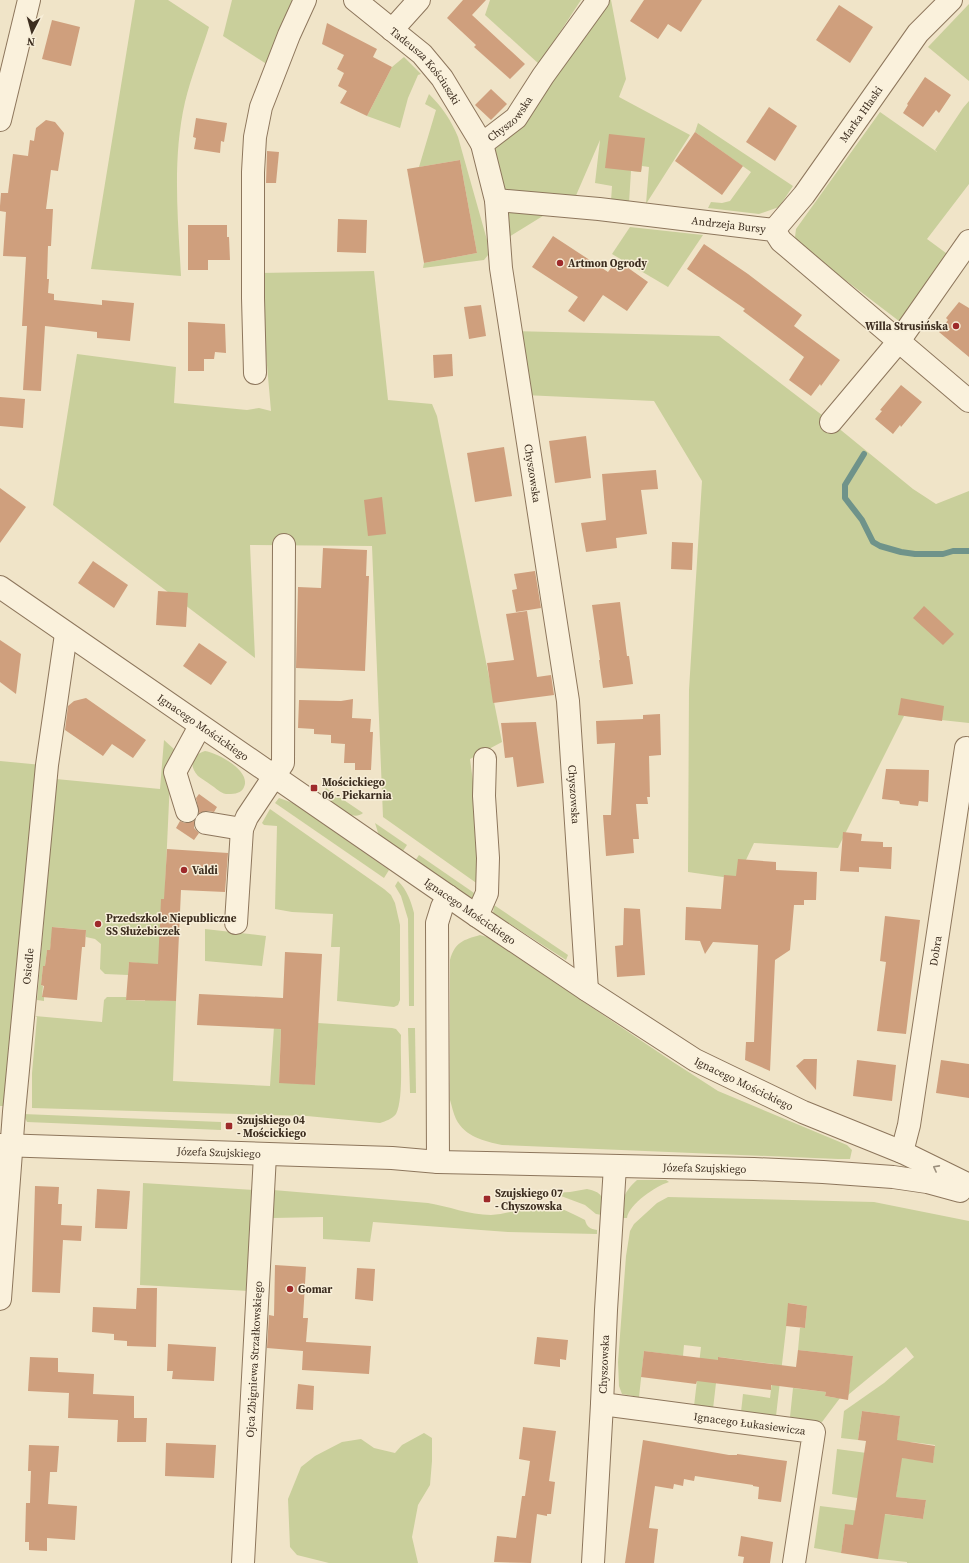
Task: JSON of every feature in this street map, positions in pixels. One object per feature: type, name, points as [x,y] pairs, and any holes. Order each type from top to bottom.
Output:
[{"type":"street","points":[[0,120],[16,46],[29,0]]},
{"type":"street","points":[[255,373],[253,298],[253,172],[255,137],[262,108],[289,35],[305,0]]},
{"type":"street","name":"Tadeusza Kościuszki","points":[[355,0],[422,54],[434,69],[482,144]]},
{"type":"street","points":[[392,30],[419,0]]},
{"type":"street","name":"Chyszowska","points":[[587,990],[568,701],[502,276],[496,200],[482,144],[516,118],[543,76],[598,0]]},
{"type":"street","name":"Marka Hłaski","points":[[774,230],[804,195],[918,33],[951,0]]},
{"type":"street","name":"Andrzeja Bursy","points":[[496,200],[599,209],[774,230],[781,241],[969,401]]},
{"type":"street","points":[[831,422],[899,341],[969,241]]},
{"type":"street","points":[[236,923],[242,829],[247,817],[283,764],[284,545]]},
{"type":"street","name":"Ignacego Mościckiego","points":[[0,588],[477,916],[695,1060],[804,1112],[902,1152],[969,1185]]},
{"type":"street","name":"Osiedle","points":[[0,1299],[6,1145],[47,765],[66,634]]},
{"type":"street","points":[[187,811],[175,772],[200,726]]},
{"type":"street","name":"Dobra","points":[[902,1152],[909,1125],[966,748]]},
{"type":"street","points":[[477,916],[487,893],[488,858],[484,796],[485,759]]},
{"type":"street","points":[[206,823],[242,829]]},
{"type":"street","points":[[438,1162],[437,923],[442,906],[448,896]]},
{"type":"street","name":"Józefa Szujskiego","points":[[6,1145],[265,1155],[392,1158],[438,1162],[754,1169],[886,1177],[927,1182],[969,1193]]},
{"type":"street","name":"Ojca Zbigniewa Strzałkowskiego","points":[[243,1563],[265,1155]]},
{"type":"street","name":"Chyszowska","points":[[593,1563],[615,1166]]},
{"type":"street","name":"Ignacego Łukasiewicza","points":[[602,1404],[814,1432],[794,1563]]},
{"type":"green space","points":[[135,0],[168,0],[209,27],[185,102],[178,145],[177,189],[181,276],[91,269]]},
{"type":"green space","points":[[232,0],[305,0],[276,70],[223,36]]},
{"type":"green space","points":[[490,0],[581,0],[539,64],[485,15]]},
{"type":"green space","points":[[598,0],[611,0],[626,79],[619,97],[690,135],[646,204],[649,167],[642,166],[641,172],[631,171],[629,203],[611,201],[612,186],[595,183],[600,140],[571,207],[559,206],[499,243],[482,144]]},
{"type":"green space","points":[[969,4],[969,81],[928,47]]},
{"type":"green space","points":[[404,57],[421,74],[418,75],[408,98],[400,128],[367,116],[392,67]]},
{"type":"green space","points":[[429,94],[446,114],[458,137],[487,240],[488,255],[484,260],[423,268],[424,263],[477,253],[460,160],[419,167],[436,110],[425,104]]},
{"type":"green space","points":[[969,101],[969,184],[927,239],[950,256],[899,321],[802,247],[795,237],[796,229],[880,112],[937,152],[935,150]]},
{"type":"green space","points":[[698,123],[793,186],[779,207],[759,214],[708,208],[711,202],[722,203],[730,201],[751,172],[695,132]]},
{"type":"green space","points":[[630,227],[703,235],[668,287],[612,254]]},
{"type":"green space","points":[[374,271],[388,400],[432,404],[437,416],[502,742],[470,759],[477,812],[482,887],[383,817],[372,546],[250,545],[255,658],[53,505],[77,354],[176,367],[174,403],[247,410],[259,408],[271,411],[259,273]]},
{"type":"green space","points":[[511,331],[719,336],[831,422],[913,489],[936,504],[969,491],[969,723],[904,716],[838,848],[754,843],[737,879],[688,872],[689,690],[702,481],[654,401],[524,395]]},
{"type":"green space","points":[[164,740],[175,750],[171,758],[165,889],[180,900],[161,899],[160,1001],[176,1001],[173,1081],[270,1086],[274,1027],[281,1028],[279,1082],[315,1085],[318,1023],[392,1028],[396,1029],[401,1035],[401,1076],[398,1107],[396,1114],[391,1119],[380,1123],[307,1116],[32,1108],[32,1073],[37,1017],[35,1016],[102,1022],[104,1000],[107,997],[126,997],[126,1000],[145,1001],[147,964],[129,962],[128,975],[105,974],[100,969],[101,944],[95,939],[86,937],[86,930],[53,927],[50,950],[47,950],[45,966],[43,966],[41,985],[43,986],[42,997],[44,997],[44,1001],[37,1000],[56,779],[160,789]]},
{"type":"green space","points":[[205,751],[226,759],[239,770],[244,776],[245,783],[241,791],[233,794],[220,792],[198,776],[192,764],[197,755]]},
{"type":"green space","points":[[0,761],[42,765],[3,1106],[0,1106]]},
{"type":"green space","points":[[326,788],[363,813],[354,816],[340,809],[328,800],[330,796],[324,791]]},
{"type":"green space","points":[[279,798],[293,803],[389,870],[384,878],[275,803]]},
{"type":"green space","points":[[270,809],[391,895],[395,903],[400,925],[400,1000],[398,1005],[394,1007],[337,1001],[340,947],[331,947],[333,914],[292,912],[275,909],[277,826],[264,825],[262,823]]},
{"type":"green space","points":[[375,823],[407,845],[403,851],[379,836]]},
{"type":"green space","points":[[419,855],[477,895],[474,900],[415,861]]},
{"type":"green space","points":[[398,881],[404,888],[412,904],[414,913],[414,1006],[409,1006],[408,919],[401,896],[395,886]]},
{"type":"green space","points":[[494,905],[568,955],[566,960],[493,913]]},
{"type":"green space","points":[[205,929],[266,936],[262,966],[205,961]]},
{"type":"green space","points":[[480,935],[487,937],[718,1091],[847,1145],[852,1150],[850,1159],[502,1145],[482,1140],[470,1134],[464,1130],[456,1119],[450,1100],[450,960],[457,945],[464,940]]},
{"type":"green space","points":[[408,1028],[415,1028],[416,1093],[410,1093]]},
{"type":"green space","points":[[23,1114],[221,1122],[221,1130],[27,1122]]},
{"type":"green space","points":[[637,1180],[666,1180],[669,1182],[657,1187],[644,1196],[633,1207],[627,1218],[621,1218],[624,1197],[628,1189]]},
{"type":"green space","points":[[143,1183],[254,1190],[249,1291],[140,1285]]},
{"type":"green space","points":[[587,1189],[597,1192],[602,1197],[602,1215],[596,1214],[585,1205],[553,1193],[570,1192]]},
{"type":"green space","points":[[273,1190],[428,1203],[483,1215],[498,1214],[536,1206],[551,1206],[564,1210],[585,1220],[589,1227],[597,1230],[597,1234],[508,1232],[373,1222],[370,1242],[323,1239],[323,1217],[273,1218]]},
{"type":"green space","points":[[668,1197],[874,1202],[969,1221],[969,1563],[907,1563],[870,1558],[845,1525],[841,1553],[814,1548],[820,1506],[923,1519],[926,1500],[896,1497],[899,1474],[857,1498],[832,1494],[837,1449],[933,1462],[935,1445],[911,1442],[887,1445],[897,1438],[900,1416],[862,1411],[858,1440],[841,1438],[844,1411],[884,1383],[914,1357],[906,1347],[848,1395],[853,1356],[798,1350],[800,1328],[805,1328],[807,1306],[789,1303],[776,1416],[741,1412],[743,1394],[770,1398],[774,1364],[719,1357],[713,1409],[694,1406],[701,1347],[684,1345],[683,1356],[644,1351],[639,1397],[622,1394],[619,1386],[618,1362],[626,1256],[630,1231],[634,1224],[657,1203]]},
{"type":"green space","points":[[793,1388],[826,1392],[825,1396],[836,1398],[843,1394],[822,1422],[790,1417]]},
{"type":"green space","points":[[424,1433],[432,1438],[432,1461],[430,1485],[418,1505],[412,1537],[418,1563],[329,1563],[297,1555],[290,1547],[288,1499],[301,1467],[315,1456],[342,1442],[361,1439],[374,1448],[395,1453],[402,1445]]},
{"type":"building","points":[[463,0],[486,0],[472,15],[525,64],[510,79],[474,47],[476,45],[447,18]]},
{"type":"building","points":[[644,0],[702,0],[681,32],[668,24],[658,39],[630,21]]},
{"type":"building","points":[[839,5],[873,27],[850,63],[816,40]]},
{"type":"building","points":[[52,20],[80,27],[71,66],[42,59]]},
{"type":"building","points":[[327,23],[377,49],[373,57],[392,67],[367,116],[340,103],[347,91],[338,86],[344,73],[337,69],[344,55],[322,44]]},
{"type":"building","points":[[925,77],[951,95],[939,113],[936,110],[923,127],[903,113],[908,105],[907,104]]},
{"type":"building","points":[[491,89],[507,104],[491,120],[475,105]]},
{"type":"building","points":[[769,107],[797,126],[775,161],[746,142]]},
{"type":"building","points":[[196,118],[227,123],[224,142],[221,141],[220,153],[194,149],[196,138],[193,137]]},
{"type":"building","points":[[46,120],[55,122],[64,133],[58,171],[51,170],[46,209],[53,209],[51,246],[48,246],[48,293],[54,294],[54,300],[102,305],[102,300],[134,303],[130,341],[97,338],[97,332],[45,326],[41,391],[23,390],[27,326],[22,326],[26,257],[3,256],[6,212],[0,211],[0,206],[1,193],[8,193],[13,154],[28,156],[30,140],[34,141],[36,128]]},
{"type":"building","points":[[695,132],[743,166],[722,195],[675,161]]},
{"type":"building","points":[[609,134],[645,138],[641,172],[605,168]]},
{"type":"building","points":[[267,151],[279,152],[276,183],[266,183]]},
{"type":"building","points":[[460,160],[477,253],[424,263],[407,169]]},
{"type":"building","points":[[338,219],[367,220],[366,253],[337,252]]},
{"type":"building","points":[[188,225],[227,225],[230,260],[208,260],[208,270],[188,270]]},
{"type":"building","points":[[553,236],[608,272],[617,260],[648,282],[627,311],[603,295],[584,322],[568,311],[578,297],[532,267]]},
{"type":"building","points":[[704,244],[748,274],[802,315],[794,326],[840,360],[821,386],[820,384],[811,396],[789,380],[804,357],[743,311],[745,309],[687,269]]},
{"type":"building","name":"Willa Strusińska","points":[[959,302],[969,308],[969,357],[939,332],[948,320],[946,318]]},
{"type":"building","points":[[481,305],[486,336],[469,339],[464,307]]},
{"type":"building","points":[[188,322],[225,324],[226,353],[215,352],[214,359],[204,359],[204,371],[188,371]]},
{"type":"building","points":[[452,354],[453,376],[434,378],[433,355]]},
{"type":"building","points":[[901,385],[922,402],[901,427],[900,425],[893,434],[875,419],[882,411],[880,410]]},
{"type":"building","points":[[0,397],[25,399],[23,428],[0,426]]},
{"type":"building","points":[[586,436],[591,478],[555,483],[549,441]]},
{"type":"building","points":[[504,447],[512,496],[475,502],[467,453]]},
{"type":"building","points":[[656,470],[658,489],[641,490],[647,534],[616,538],[617,548],[586,552],[581,523],[606,520],[602,474]]},
{"type":"building","points":[[0,488],[26,507],[0,543]]},
{"type":"building","points":[[382,497],[386,534],[368,536],[364,500]]},
{"type":"building","points":[[672,542],[693,543],[692,570],[671,569]]},
{"type":"building","points":[[323,548],[367,550],[366,576],[369,576],[365,671],[296,668],[298,587],[321,588]]},
{"type":"building","points":[[93,561],[128,585],[114,608],[78,583]]},
{"type":"building","points":[[535,571],[541,608],[516,612],[512,590],[517,589],[514,574]]},
{"type":"building","points":[[158,591],[188,593],[186,627],[156,625]]},
{"type":"building","points":[[620,602],[627,656],[629,656],[633,684],[603,688],[592,605]]},
{"type":"building","points":[[924,606],[954,634],[943,645],[913,618]]},
{"type":"building","points":[[527,611],[537,677],[551,675],[554,695],[493,703],[487,663],[514,660],[506,614]]},
{"type":"building","points":[[0,640],[21,654],[16,694],[0,682]]},
{"type":"building","points":[[199,643],[227,662],[211,685],[183,666]]},
{"type":"building","points":[[86,698],[146,740],[133,758],[112,744],[103,756],[65,730],[68,706],[74,701]]},
{"type":"building","points":[[901,698],[944,706],[942,721],[898,715]]},
{"type":"building","points":[[353,699],[352,718],[371,719],[370,732],[373,732],[371,770],[355,770],[355,763],[344,763],[345,744],[331,743],[331,735],[314,734],[314,729],[298,728],[299,700],[341,701]]},
{"type":"building","points":[[660,714],[661,755],[649,756],[650,797],[647,797],[648,804],[636,804],[639,839],[633,839],[634,853],[606,856],[603,815],[611,815],[615,743],[597,744],[596,721],[643,719],[643,715]]},
{"type":"building","points":[[536,722],[544,783],[517,787],[513,757],[505,758],[501,723]]},
{"type":"building","points":[[886,769],[929,770],[928,802],[919,801],[918,806],[900,804],[899,801],[882,799]]},
{"type":"building","points":[[199,794],[217,807],[214,812],[208,811],[199,813],[196,798]]},
{"type":"building","points":[[180,821],[185,823],[194,821],[194,828],[199,833],[194,840],[176,828]]},
{"type":"building","points":[[843,832],[862,834],[861,841],[883,842],[883,847],[892,847],[891,869],[859,867],[859,872],[840,871]]},
{"type":"building","points":[[167,849],[228,853],[225,892],[181,890],[176,1001],[126,1000],[129,962],[158,964],[161,899],[164,899]]},
{"type":"building","points":[[738,859],[776,862],[776,870],[817,872],[816,900],[804,900],[804,905],[794,905],[790,950],[775,960],[770,1071],[745,1060],[746,1042],[754,1042],[758,945],[713,942],[705,954],[700,941],[685,940],[686,907],[721,909],[724,875],[736,876]]},
{"type":"building","points":[[624,908],[640,909],[645,975],[617,977],[615,946],[623,945]]},
{"type":"building","points":[[885,916],[920,920],[906,1034],[877,1031],[886,962],[880,961]]},
{"type":"building","points":[[52,927],[86,930],[85,947],[82,947],[77,1000],[42,997],[44,986],[41,985],[43,966],[45,966],[47,950],[50,950]]},
{"type":"building","points":[[285,952],[322,954],[315,1085],[279,1083],[281,1029],[197,1025],[199,994],[283,998]]},
{"type":"building","points":[[804,1059],[817,1059],[816,1090],[796,1066]]},
{"type":"building","points":[[857,1060],[896,1065],[892,1101],[853,1096]]},
{"type":"building","points":[[941,1060],[969,1064],[969,1098],[936,1093]]},
{"type":"building","points":[[35,1186],[59,1187],[58,1204],[62,1204],[61,1225],[82,1226],[81,1241],[63,1240],[60,1293],[32,1292]]},
{"type":"building","points":[[97,1189],[130,1191],[127,1229],[95,1228]]},
{"type":"building","points":[[275,1265],[306,1267],[303,1318],[308,1318],[306,1342],[371,1346],[369,1374],[302,1370],[303,1351],[267,1348],[269,1315],[274,1316]]},
{"type":"building","points":[[357,1268],[375,1269],[373,1301],[355,1299]]},
{"type":"building","points":[[137,1288],[157,1288],[156,1347],[127,1346],[127,1341],[114,1340],[114,1334],[92,1332],[93,1307],[136,1309]]},
{"type":"building","points":[[788,1303],[807,1306],[805,1328],[786,1326]]},
{"type":"building","points":[[537,1337],[568,1340],[566,1360],[560,1359],[560,1367],[534,1364]]},
{"type":"building","points":[[168,1344],[216,1347],[214,1381],[172,1379],[173,1371],[167,1371]]},
{"type":"building","points":[[798,1350],[853,1356],[848,1400],[825,1396],[826,1392],[771,1385],[771,1390],[697,1381],[696,1384],[641,1377],[644,1351],[718,1360],[718,1357],[796,1367]]},
{"type":"building","points":[[30,1357],[58,1358],[58,1372],[94,1374],[93,1394],[134,1396],[134,1418],[147,1418],[146,1442],[117,1442],[118,1420],[68,1418],[69,1393],[28,1391]]},
{"type":"building","points":[[298,1384],[314,1386],[313,1410],[296,1409]]},
{"type":"building","points":[[862,1411],[900,1416],[897,1440],[935,1446],[933,1463],[902,1458],[896,1497],[926,1500],[923,1519],[885,1514],[878,1559],[841,1553],[845,1524],[853,1525],[866,1441],[858,1440]]},
{"type":"building","points":[[523,1427],[556,1431],[549,1481],[555,1482],[551,1514],[547,1514],[547,1516],[537,1514],[531,1563],[494,1562],[497,1536],[516,1538],[522,1496],[525,1496],[530,1461],[519,1459]]},
{"type":"building","points":[[643,1440],[729,1455],[737,1454],[787,1461],[781,1502],[758,1499],[759,1487],[753,1485],[695,1476],[694,1481],[684,1479],[683,1486],[674,1484],[673,1489],[655,1486],[649,1528],[658,1529],[654,1563],[625,1563]]},
{"type":"building","points":[[166,1443],[216,1445],[214,1478],[165,1476]]},
{"type":"building","points":[[29,1445],[59,1446],[57,1472],[50,1472],[48,1504],[77,1506],[75,1540],[47,1538],[47,1551],[29,1550],[29,1542],[25,1542],[26,1503],[30,1503],[31,1471],[28,1471]]},
{"type":"building","points":[[741,1536],[773,1542],[770,1563],[743,1563],[744,1557],[738,1556]]},
{"type":"waterway","points":[[864,454],[845,485],[845,498],[862,520],[873,542],[880,546],[915,554],[943,554],[953,551],[969,551]]},
{"type":"place","name":"Artmon Ogrody","points":[[560,263]]},
{"type":"place","name":"Willa Strusińska","points":[[956,326]]},
{"type":"place","name":"Mościckiego 06 - Piekarnia","points":[[314,788]]},
{"type":"place","name":"Valdi","points":[[184,870]]},
{"type":"place","name":"Przedszkole Niepubliczne SS Służebiczek","points":[[98,924]]},
{"type":"place","name":"Szujskiego 04 - Mościckiego","points":[[229,1126]]},
{"type":"place","name":"Szujskiego 07 - Chyszowska","points":[[487,1199]]},
{"type":"place","name":"Gomar","points":[[290,1289]]}]
